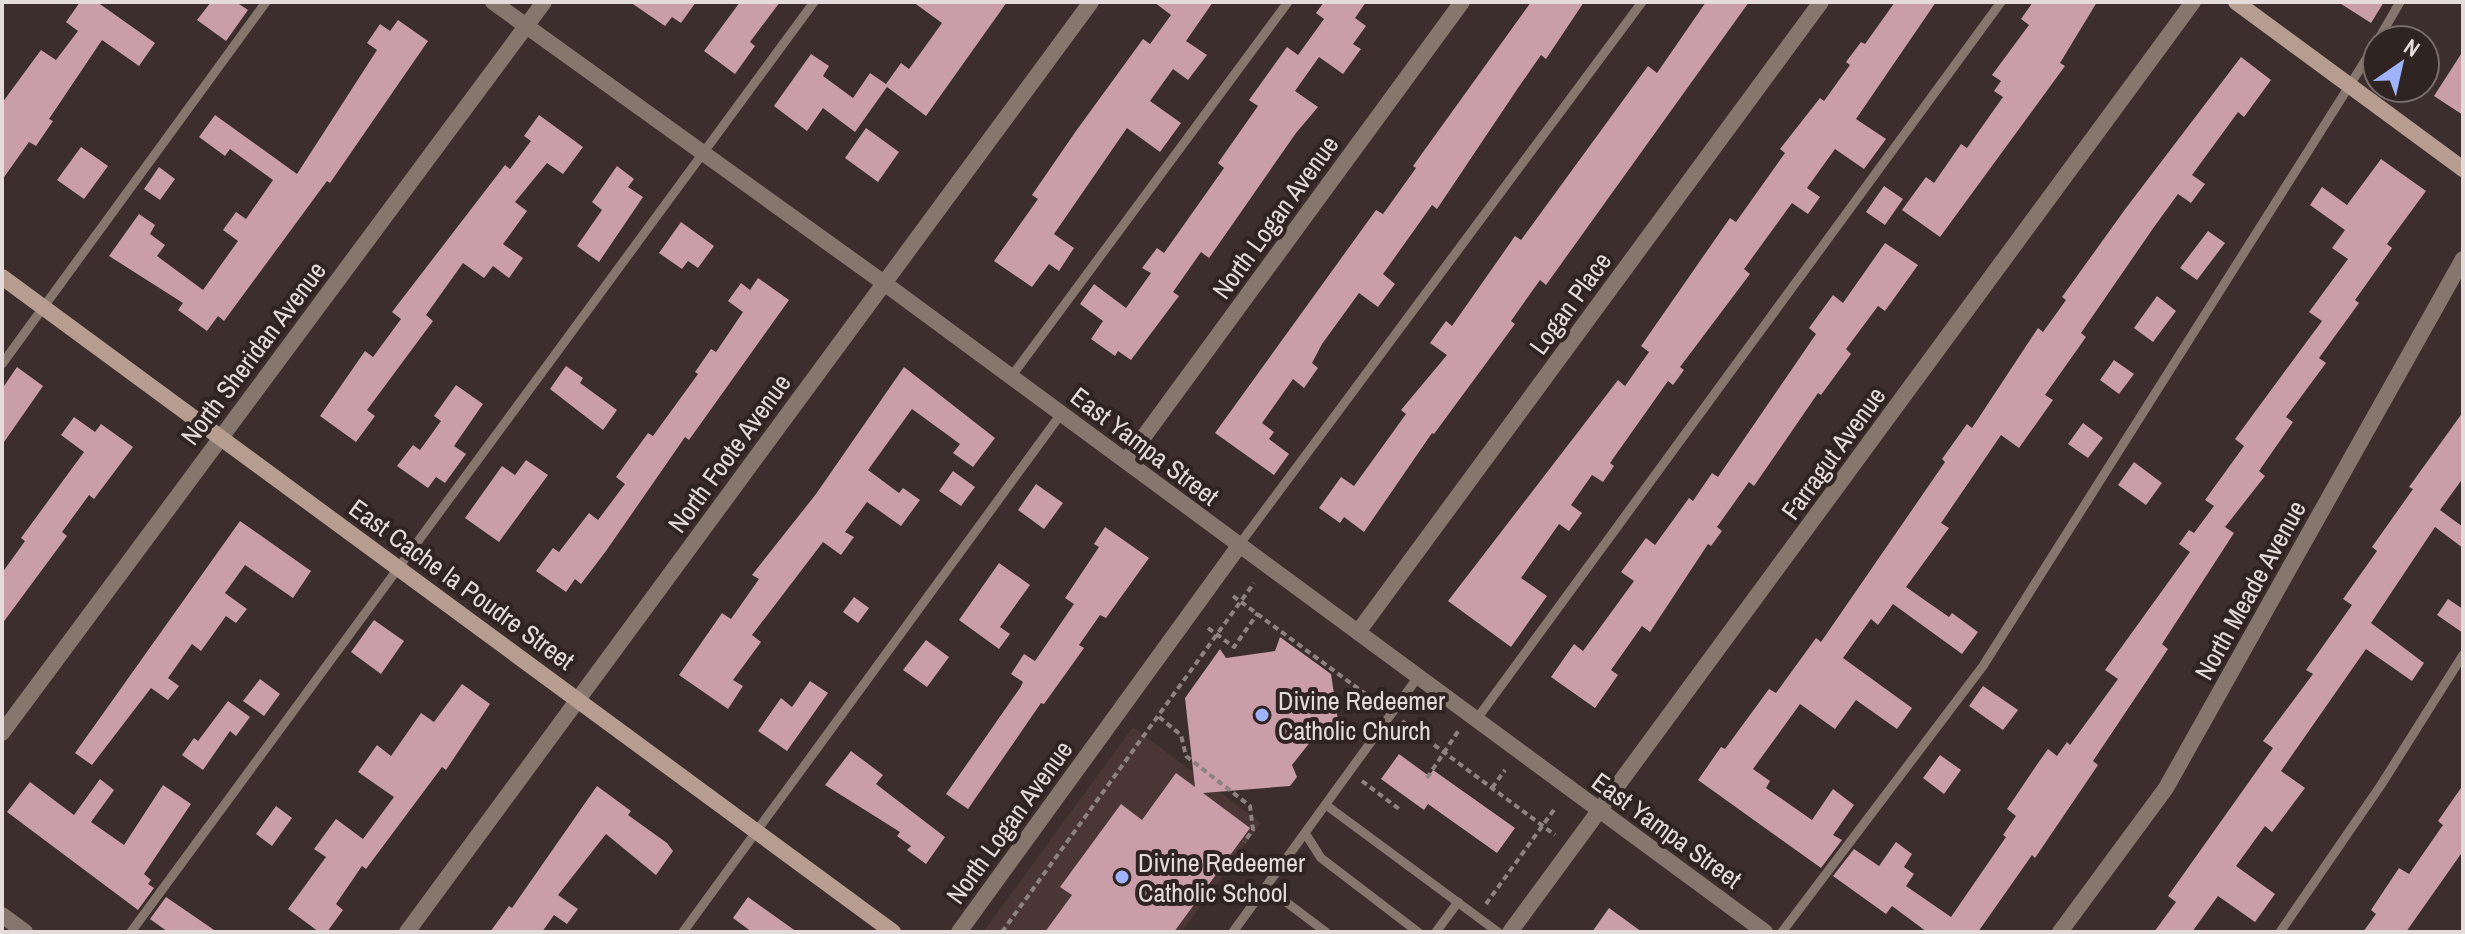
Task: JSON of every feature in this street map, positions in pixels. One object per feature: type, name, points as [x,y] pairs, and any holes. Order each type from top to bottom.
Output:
[{"type":"street","name":"East Yampa Street","points":[[493,2],[884,283],[1765,932]]},
{"type":"street","name":"North Sheridan Avenue","points":[[2,733],[544,2]]},
{"type":"street","name":"North Foote Avenue","points":[[407,932],[1091,2]]},
{"type":"street","name":"North Logan Avenue","points":[[1126,461],[1462,2]]},
{"type":"street","name":"Logan Place","points":[[1358,632],[1821,2]]},
{"type":"street","name":"Farragut Avenue","points":[[1510,932],[2193,2]]},
{"type":"street","points":[[2236,2],[2463,169]]},
{"type":"street","name":"North Meade Avenue","points":[[2060,932],[2166,788],[2463,259]]},
{"type":"street","name":"East Cache la Poudre Street","points":[[2,277],[893,932]]},
{"type":"street","name":"North Logan Avenue","points":[[959,932],[1239,546]]},
{"type":"street","points":[[2,915],[25,932]]},
{"type":"lane","points":[[2,364],[266,2]]},
{"type":"lane","points":[[131,932],[814,2]]},
{"type":"lane","points":[[1011,377],[1288,2]]},
{"type":"lane","points":[[1239,546],[1642,2]]},
{"type":"lane","points":[[1473,718],[2001,2]]},
{"type":"lane","points":[[2388,24],[2400,2]]},
{"type":"lane","points":[[1782,932],[1983,666],[2361,71]]},
{"type":"lane","points":[[683,932],[1061,414]]},
{"type":"lane","points":[[2280,932],[2381,785],[2463,655]]},
{"type":"lane","points":[[1248,932],[1236,928],[1418,677]]},
{"type":"lane","points":[[1326,805],[1498,932]]},
{"type":"lane","points":[[1305,833],[1321,858],[1418,932]]},
{"type":"lane","points":[[1266,887],[1326,932]]},
{"type":"lane","points":[[1436,932],[1458,902]]},
{"type":"path","points":[[1002,932],[1254,583]]},
{"type":"path","points":[[1208,628],[1234,647],[1258,613]]},
{"type":"path","points":[[1159,717],[1181,735],[1186,756],[1250,806],[1253,830],[1244,842]]},
{"type":"path","points":[[1427,778],[1473,718]]},
{"type":"path","points":[[1492,788],[1505,770]]},
{"type":"path","points":[[1347,775],[1364,782],[1399,809]]},
{"type":"path","points":[[1477,916],[1556,807]]},
{"type":"shaded area","name":"Divine Redeemer Catholic School","points":[[1133,727],[1261,823],[1182,932],[983,932]]},
{"type":"building","points":[[80,2],[97,2],[155,43],[139,66],[102,40],[49,119],[53,121],[36,146],[29,142],[2,180],[2,103],[41,50],[56,60],[78,31],[66,22]]},
{"type":"building","points":[[211,2],[236,2],[248,10],[226,41],[197,20]]},
{"type":"building","points":[[630,2],[696,2],[681,23],[672,17],[665,26]]},
{"type":"building","points":[[740,2],[780,2],[750,42],[755,46],[735,74],[704,51]]},
{"type":"building","points":[[913,2],[1007,2],[926,116],[887,87],[855,132],[823,108],[807,131],[774,106],[811,54],[829,66],[823,76],[853,98],[870,73],[886,84],[901,63],[909,69],[942,23]]},
{"type":"building","points":[[1154,2],[1213,2],[1186,41],[1207,55],[1188,80],[1173,69],[1150,101],[1181,123],[1160,152],[1127,128],[1054,234],[1074,248],[1059,271],[1049,264],[1032,287],[994,261],[1038,199],[1032,195],[1076,131],[1143,39],[1150,44],[1171,15]]},
{"type":"building","points":[[1324,2],[1366,2],[1355,18],[1366,26],[1353,44],[1361,49],[1343,74],[1319,57],[1295,91],[1318,107],[1296,133],[1209,258],[1201,252],[1173,292],[1179,296],[1131,360],[1118,351],[1115,356],[1091,339],[1103,321],[1080,304],[1094,284],[1126,308],[1151,273],[1142,268],[1157,248],[1164,253],[1224,168],[1218,163],[1258,106],[1249,100],[1287,47],[1298,55],[1324,19],[1316,13]]},
{"type":"building","points":[[1531,2],[1584,2],[1546,59],[1541,55],[1437,209],[1432,205],[1383,274],[1395,284],[1378,307],[1359,293],[1322,344],[1312,363],[1318,368],[1304,388],[1293,379],[1262,423],[1274,432],[1269,439],[1289,454],[1274,475],[1215,433],[1376,210],[1383,214],[1416,168],[1413,166]]},
{"type":"building","points":[[1706,2],[1749,2],[1546,285],[1540,280],[1511,321],[1515,324],[1432,433],[1364,532],[1344,517],[1340,523],[1319,508],[1341,477],[1354,486],[1406,414],[1401,410],[1447,355],[1430,343],[1446,321],[1452,326],[1515,236],[1521,240],[1648,66],[1657,73]]},
{"type":"building","points":[[1895,2],[1936,2],[1856,119],[1886,139],[1864,169],[1835,149],[1807,188],[1820,197],[1808,214],[1792,203],[1744,269],[1750,274],[1680,367],[1684,370],[1673,385],[1668,381],[1610,463],[1614,466],[1603,482],[1592,475],[1571,505],[1582,513],[1569,531],[1559,524],[1521,578],[1547,596],[1511,647],[1448,601],[1618,380],[1625,386],[1649,352],[1641,346],[1730,218],[1736,222],[1785,153],[1780,149],[1820,98],[1824,101],[1850,65],[1846,62],[1861,42],[1865,44]]},
{"type":"building","points":[[2033,2],[2097,2],[2060,63],[2065,66],[1940,237],[1902,210],[1926,177],[1934,183],[1961,144],[1967,148],[2003,97],[1994,91],[2001,81],[1992,75],[2029,25],[2021,19]]},
{"type":"building","points":[[2338,2],[2384,2],[2371,23]]},
{"type":"building","points":[[398,20],[428,41],[330,183],[327,181],[224,321],[218,316],[207,331],[178,310],[183,303],[109,256],[139,214],[155,225],[150,234],[165,245],[157,256],[203,290],[238,241],[223,230],[236,212],[246,219],[273,180],[230,149],[225,156],[199,137],[215,115],[297,174],[377,50],[367,43],[380,24],[390,31]]},
{"type":"building","points":[[2463,51],[2463,115],[2441,101],[2441,85]]},
{"type":"building","points":[[2241,57],[2271,80],[2244,117],[2238,112],[2192,175],[2205,184],[2191,203],[2178,194],[2081,333],[2086,337],[2045,395],[2053,400],[2019,448],[2001,435],[1941,523],[1949,528],[1906,587],[1949,617],[1952,613],[1978,632],[1962,654],[1893,604],[1878,625],[1871,619],[1843,658],[1912,708],[1897,729],[1856,700],[1835,729],[1800,704],[1753,769],[1770,781],[1766,788],[1812,820],[1833,789],[1854,805],[1833,835],[1842,840],[1821,868],[1698,780],[1769,689],[1776,693],[1816,638],[1821,642],[1945,462],[1942,459],[1967,424],[1972,428],[2038,328],[2043,332],[2066,300],[2062,297],[2126,208]]},
{"type":"building","points":[[539,115],[583,147],[563,174],[547,163],[515,202],[527,211],[503,244],[523,258],[509,278],[493,266],[484,278],[463,263],[426,315],[433,321],[367,410],[375,416],[356,442],[320,416],[365,351],[373,357],[401,319],[392,312],[505,165],[510,169],[531,141],[524,136]]},
{"type":"building","points":[[866,128],[899,152],[878,182],[845,158]]},
{"type":"building","points":[[81,147],[108,166],[84,199],[57,180]]},
{"type":"building","points":[[2381,159],[2426,191],[2387,244],[2392,248],[2355,300],[2359,303],[2319,358],[2326,363],[2286,417],[2293,422],[2259,471],[2265,476],[2225,527],[2234,533],[2162,644],[2168,649],[2093,761],[2098,765],[2035,858],[2032,855],[1978,932],[1927,932],[1892,906],[1886,914],[1833,876],[1854,849],[1879,866],[1896,842],[1912,854],[1904,867],[1914,874],[1906,886],[1951,917],[2006,837],[2003,835],[2016,816],[2007,809],[2036,766],[2048,749],[2057,756],[2067,742],[2070,745],[2118,679],[2105,670],[2190,552],[2179,544],[2189,530],[2194,533],[2214,506],[2205,500],[2244,446],[2235,439],[2322,321],[2309,312],[2348,259],[2332,248],[2345,230],[2310,205],[2322,187],[2347,205]]},
{"type":"building","points":[[617,166],[634,179],[628,187],[643,197],[599,262],[577,246],[602,210],[592,202]]},
{"type":"building","points":[[159,167],[175,179],[160,200],[144,189]]},
{"type":"building","points":[[1884,186],[1903,199],[1885,225],[1866,212]]},
{"type":"building","points":[[681,222],[714,246],[698,268],[688,261],[682,269],[659,253]]},
{"type":"building","points":[[2208,231],[2225,243],[2197,280],[2180,268]]},
{"type":"building","points":[[1885,243],[1918,265],[1885,311],[1878,306],[1846,349],[1851,354],[1821,395],[1818,393],[1754,486],[1749,482],[1717,527],[1722,531],[1711,546],[1708,544],[1650,632],[1642,626],[1611,670],[1618,675],[1595,708],[1551,677],[1574,644],[1583,651],[1634,581],[1621,572],[1646,538],[1655,545],[1689,498],[1693,501],[1712,473],[1718,477],[1816,334],[1809,328],[1833,295],[1843,303]]},
{"type":"building","points":[[758,278],[789,300],[689,440],[685,437],[581,584],[575,579],[566,592],[536,571],[553,548],[559,552],[589,513],[598,520],[625,484],[616,477],[648,433],[653,436],[698,374],[695,372],[711,349],[716,352],[743,312],[728,301],[741,283],[750,290]]},
{"type":"building","points":[[2157,296],[2176,311],[2153,342],[2134,328]]},
{"type":"building","points":[[2114,360],[2134,374],[2119,394],[2100,380]]},
{"type":"building","points":[[566,366],[583,378],[580,383],[617,410],[603,430],[550,389]]},
{"type":"building","points":[[17,367],[43,386],[2,445],[2,389]]},
{"type":"building","points":[[904,367],[995,438],[973,467],[953,453],[960,444],[912,409],[868,470],[899,493],[903,488],[920,500],[901,526],[867,502],[845,532],[854,537],[841,555],[823,542],[752,635],[761,642],[733,680],[743,686],[728,709],[679,675],[722,613],[731,619],[759,579],[752,575],[816,494]]},
{"type":"building","points":[[456,385],[483,404],[454,446],[466,454],[445,483],[436,477],[428,488],[397,466],[413,445],[420,450],[441,421],[434,416]]},
{"type":"building","points":[[2463,412],[2463,478],[2440,510],[2463,527],[2463,548],[2435,527],[2371,623],[2424,663],[2412,681],[2366,649],[2281,771],[2305,788],[2272,832],[2265,826],[2236,866],[2275,894],[2255,922],[2218,896],[2192,932],[2154,932],[2176,902],[2168,896],[2273,748],[2263,741],[2313,674],[2306,670],[2352,605],[2343,599],[2377,551],[2372,547],[2413,489],[2409,487]]},
{"type":"building","points":[[74,417],[95,432],[101,424],[133,447],[94,499],[89,495],[62,532],[67,536],[2,624],[2,573],[25,541],[21,538],[84,452],[61,435]]},
{"type":"building","points":[[2083,423],[2103,438],[2088,458],[2068,444]]},
{"type":"building","points":[[526,460],[548,475],[499,542],[465,518],[502,466],[515,475]]},
{"type":"building","points":[[2134,462],[2162,483],[2146,505],[2118,485]]},
{"type":"building","points":[[953,471],[975,487],[961,506],[939,491]]},
{"type":"building","points":[[1036,484],[1063,503],[1044,529],[1018,510]]},
{"type":"building","points":[[240,521],[311,571],[293,598],[245,565],[225,593],[247,609],[236,623],[226,616],[201,651],[192,644],[168,678],[179,686],[168,700],[151,688],[92,765],[75,753]]},
{"type":"building","points":[[1105,527],[1149,558],[1106,618],[1100,615],[1079,645],[1084,648],[1044,704],[1041,703],[968,809],[946,794],[1020,688],[1023,682],[1011,674],[1024,654],[1035,661],[1074,604],[1065,598],[1099,547],[1094,544]]},
{"type":"building","points":[[999,563],[1030,585],[1000,627],[1010,634],[999,649],[959,620]]},
{"type":"building","points":[[854,597],[869,608],[858,623],[843,612]]},
{"type":"building","points":[[2448,599],[2463,609],[2463,633],[2437,615]]},
{"type":"building","points":[[374,620],[404,641],[381,674],[351,652]]},
{"type":"building","points":[[1280,637],[1331,674],[1340,734],[1319,731],[1292,765],[1297,777],[1290,786],[1203,793],[1250,828],[1174,932],[1045,932],[1072,895],[1060,887],[1121,804],[1142,820],[1176,773],[1195,787],[1185,698],[1220,649],[1226,658],[1275,651]]},
{"type":"building","points":[[926,640],[949,657],[927,687],[903,670]]},
{"type":"building","points":[[260,679],[280,694],[264,716],[243,701]]},
{"type":"building","points":[[810,681],[828,693],[787,751],[758,731],[781,698],[792,707]]},
{"type":"building","points":[[462,684],[490,704],[446,770],[442,767],[366,869],[362,866],[336,904],[343,910],[327,932],[319,932],[288,909],[326,857],[314,849],[336,819],[363,839],[394,797],[358,772],[377,745],[391,756],[421,713],[434,722]]},
{"type":"building","points":[[1983,686],[2018,710],[2003,730],[1969,706]]},
{"type":"building","points":[[228,701],[250,717],[236,736],[230,731],[203,770],[182,755],[194,738],[198,741]]},
{"type":"building","points":[[851,751],[883,775],[876,784],[945,837],[926,864],[907,850],[911,846],[897,836],[900,832],[825,785]]},
{"type":"building","points":[[1399,754],[1429,776],[1433,770],[1515,828],[1497,853],[1428,804],[1424,810],[1381,779]]},
{"type":"building","points":[[1940,755],[1961,770],[1944,794],[1923,778]]},
{"type":"building","points":[[100,779],[114,790],[91,822],[124,845],[163,785],[191,804],[144,874],[151,880],[148,884],[154,888],[138,910],[7,812],[30,782],[74,815]]},
{"type":"building","points":[[2463,785],[2463,851],[2406,932],[2363,932],[2376,914],[2371,910],[2399,868],[2409,874],[2443,825],[2438,821]]},
{"type":"building","points":[[597,786],[631,811],[628,815],[667,843],[673,851],[656,875],[606,834],[558,895],[578,909],[567,924],[554,915],[542,932],[490,932],[509,906],[512,908]]},
{"type":"building","points":[[276,806],[292,818],[272,846],[256,834]]},
{"type":"building","points":[[166,897],[217,932],[168,932],[150,919]]},
{"type":"building","points":[[748,897],[797,932],[752,932],[733,918]]},
{"type":"building","points":[[1609,908],[1642,932],[1592,932]]},
{"type":"place","name":"Divine Redeemer Catholic Church","points":[[1262,715]]},
{"type":"place","name":"Divine Redeemer Catholic School","points":[[1122,877]]}]
